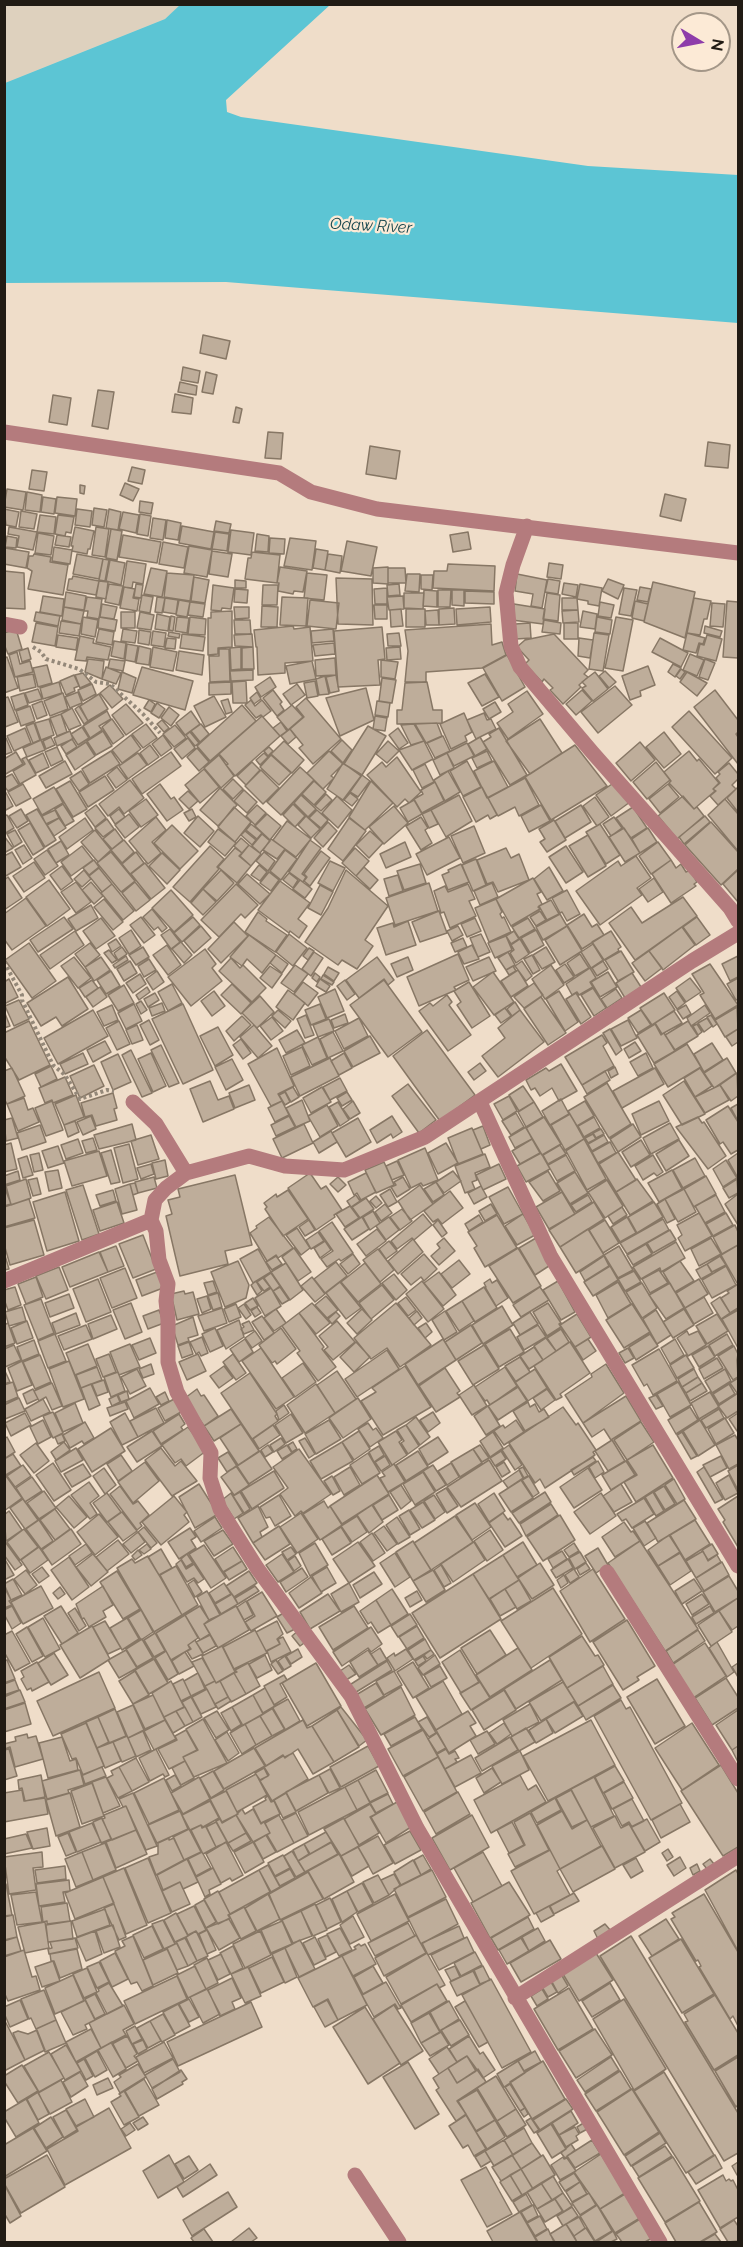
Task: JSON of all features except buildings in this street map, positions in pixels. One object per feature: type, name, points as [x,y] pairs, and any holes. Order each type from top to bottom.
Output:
[{"type":"street","points":[[4,432],[279,472],[310,492],[377,508],[738,553]]},
{"type":"street","points":[[526,526],[506,593],[511,646],[520,667],[730,908],[738,921]]},
{"type":"street","points":[[4,624],[20,627]]},
{"type":"street","points":[[660,2242],[417,1828],[351,1696],[257,1568],[220,1509],[210,1478],[211,1453],[177,1392],[168,1362],[166,1301],[168,1284],[159,1260],[156,1231],[151,1220],[155,1200],[166,1188],[186,1173],[249,1156],[285,1166],[344,1170],[425,1137],[738,933]]},
{"type":"street","points":[[133,1102],[156,1124],[186,1173]]},
{"type":"street","points":[[480,1102],[551,1257],[738,1566]]},
{"type":"street","points":[[4,1281],[151,1220]]},
{"type":"street","points":[[607,1572],[738,1779]]},
{"type":"street","points":[[515,1998],[738,1856]]},
{"type":"street","points":[[355,2175],[399,2242]]},
{"type":"path","points":[[20,627],[28,644],[41,652],[46,659],[79,669],[96,682],[110,684],[160,733]]},
{"type":"path","points":[[4,962],[22,995],[22,1000],[53,1065],[65,1075],[80,1099],[107,1090],[123,1093],[133,1102]]},
{"type":"shaded area","points":[[5,5],[181,5],[165,19],[5,83]]},
{"type":"water","name":"Odaw River","points":[[181,4],[330,5],[226,100],[227,112],[241,117],[588,166],[738,175],[738,323],[226,282],[5,283],[5,83],[165,19]]}]
